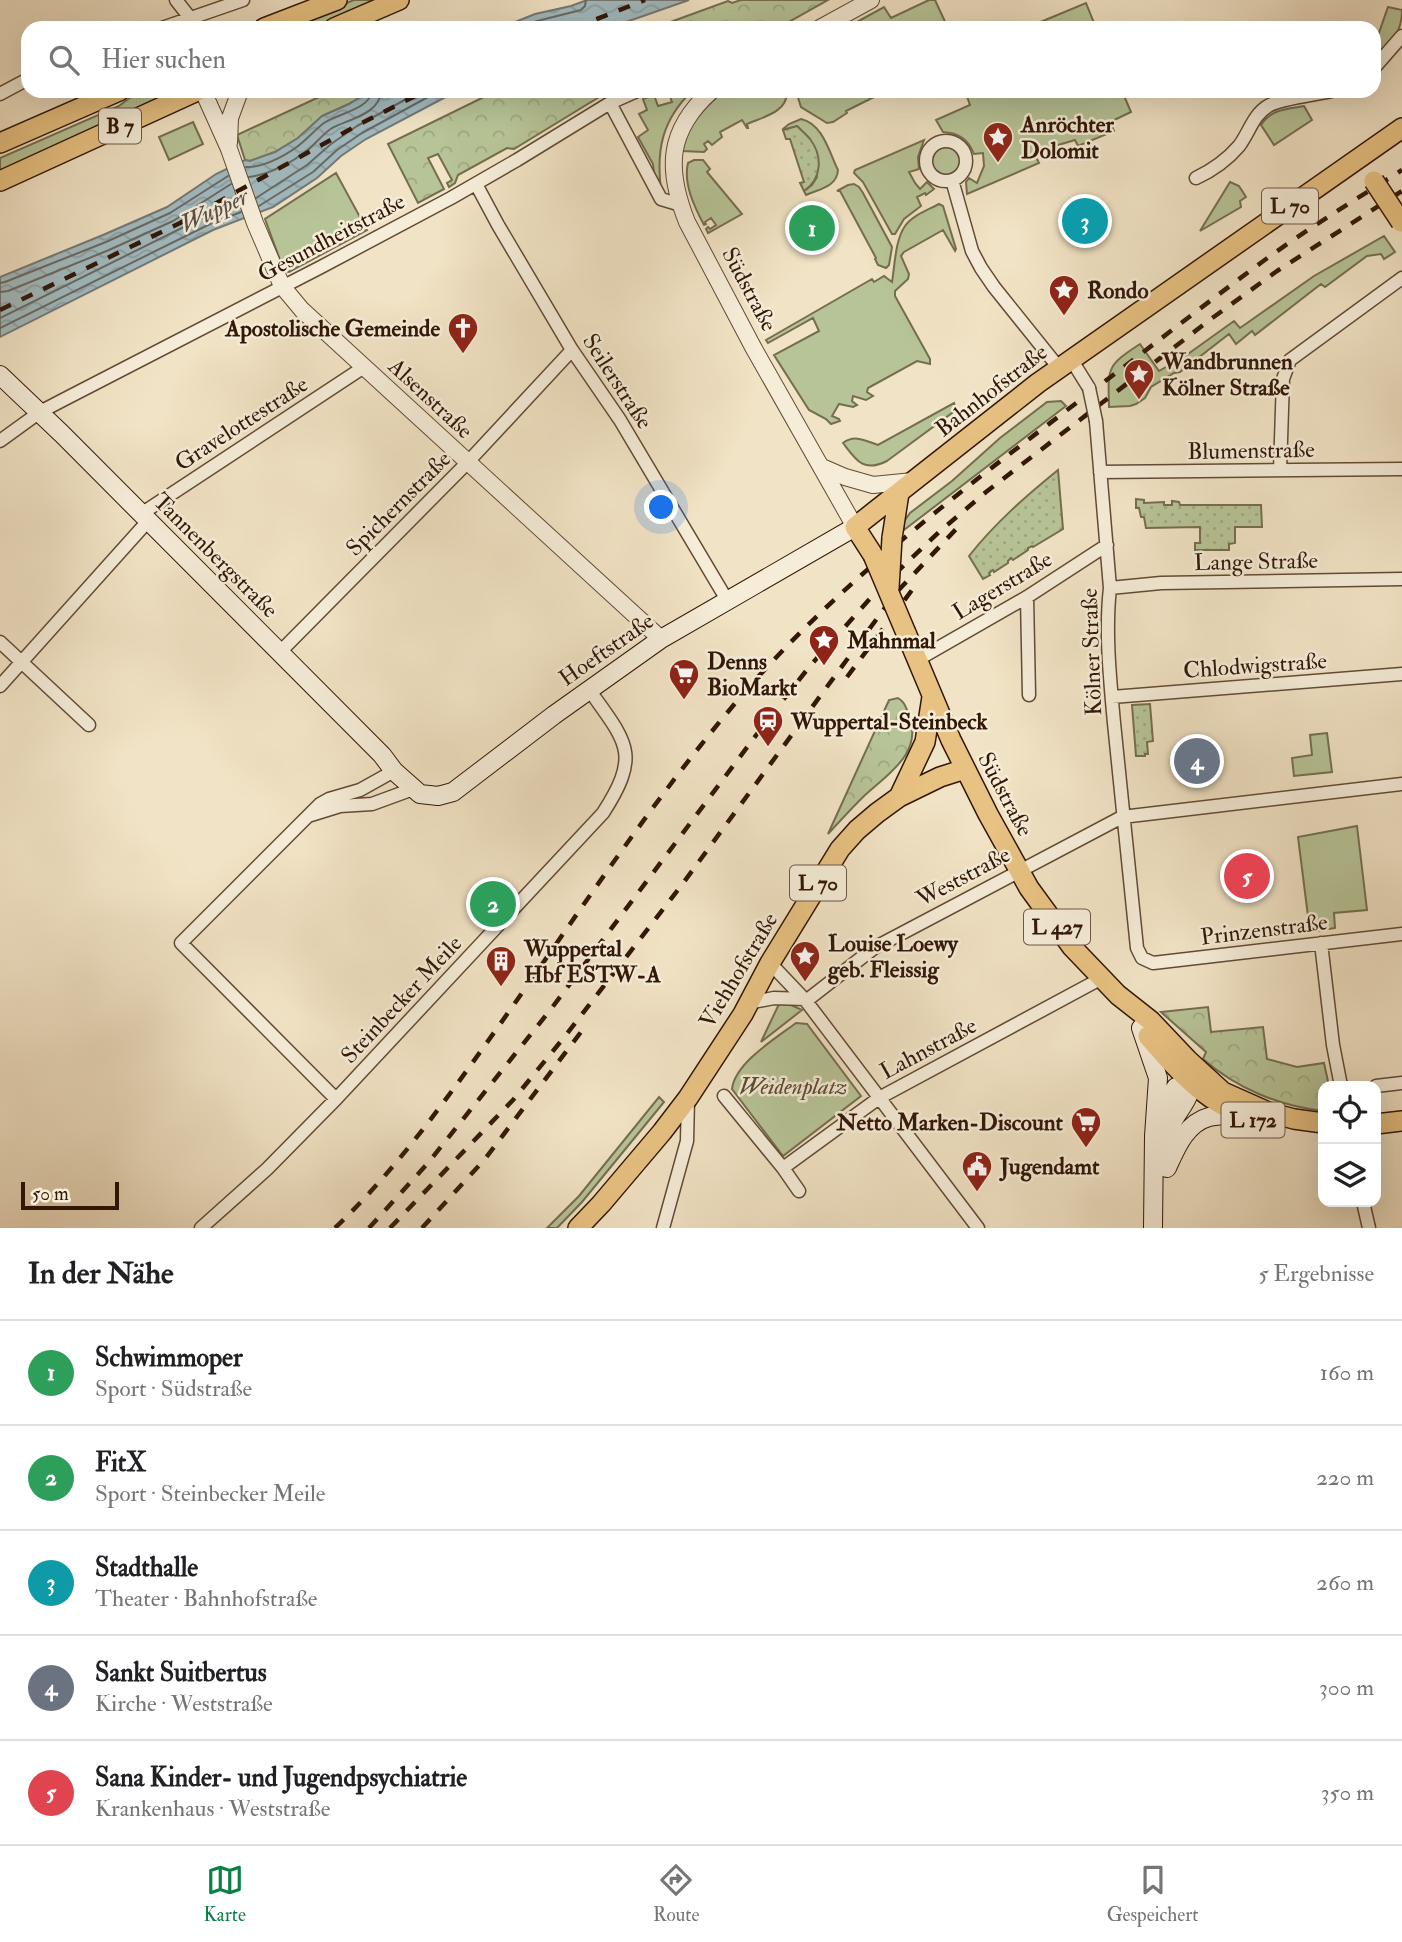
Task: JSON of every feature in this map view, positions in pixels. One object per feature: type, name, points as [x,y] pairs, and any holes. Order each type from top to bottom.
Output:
[{"type":"main road","points":[[282,21],[337,0]]},
{"type":"main road","points":[[350,21],[399,0]]},
{"type":"main road","name":"B 7","points":[[0,143],[103,98]]},
{"type":"main road","name":"B 7","points":[[0,181],[182,98]]},
{"type":"main road","name":"Bahnhofstraße","points":[[855,527],[1065,364],[1402,128]]},
{"type":"main road","points":[[1359,158],[1401,223]]},
{"type":"main road","name":"Tannenbergstraße","points":[[0,375],[382,755],[394,771]]},
{"type":"main road","points":[[889,593],[892,538],[906,487]]},
{"type":"main road","name":"Hoeftstraße","points":[[413,789],[420,794],[438,796],[453,792],[554,715],[661,639],[855,527]]},
{"type":"main road","name":"Südstraße","points":[[855,527],[873,555],[965,769],[1019,870],[1072,947],[1118,995],[1141,1028],[1177,1070],[1217,1104],[1290,1132],[1318,1133]]},
{"type":"main road","points":[[899,797],[925,742],[932,696]]},
{"type":"main road","name":"Viehhofstraße","points":[[578,1228],[662,1132],[688,1098],[840,849],[867,821],[899,797],[940,777],[965,769]]},
{"type":"main road","points":[[394,771],[413,789]]},
{"type":"main road","name":"Südstraße","points":[[1118,995],[1151,1021],[1223,1092],[1268,1112],[1318,1122]]},
{"type":"main road","points":[[1141,1028],[1158,1078],[1154,1136],[1155,1197]]},
{"type":"main road","points":[[1153,1228],[1159,1167],[1170,1128],[1189,1098],[1192,1082],[1188,1060]]},
{"type":"main road","name":"L 172","points":[[1192,1082],[1202,1081],[1223,1092]]},
{"type":"main road","points":[[1154,1136],[1159,1117],[1176,1087],[1192,1082]]},
{"type":"main road","name":"L 172","points":[[1155,1197],[1179,1143],[1191,1127],[1207,1117],[1238,1114]]},
{"type":"main road","points":[[1381,1124],[1402,1121]]},
{"type":"street","points":[[176,0],[189,21]]},
{"type":"street","points":[[198,21],[243,0]]},
{"type":"street","points":[[833,21],[872,0]]},
{"type":"street","points":[[1381,61],[1402,36]]},
{"type":"street","points":[[0,94],[21,83]]},
{"type":"street","name":"Alsenstraße","points":[[206,98],[282,286],[302,310],[661,639]]},
{"type":"street","name":"Alsenstraße","points":[[231,156],[230,118],[237,98]]},
{"type":"street","name":"Gesundheitstraße","points":[[0,441],[40,412],[476,184],[621,98]]},
{"type":"street","name":"Südstraße","points":[[705,98],[690,114],[676,140],[673,170],[681,205],[687,222],[753,347],[855,527]]},
{"type":"street","points":[[1195,178],[1215,169],[1240,145],[1257,116],[1265,108],[1298,98]]},
{"type":"street","points":[[610,103],[661,199],[681,205]]},
{"type":"street","name":"Kölner Straße","points":[[952,180],[972,251],[981,268],[994,287],[1089,388],[1096,421],[1107,545],[1112,697],[1122,817],[1138,948]]},
{"type":"street","name":"Seilerstraße","points":[[476,184],[572,349],[620,419],[727,600]]},
{"type":"street","points":[[1280,471],[1283,379],[1290,360],[1402,278]]},
{"type":"street","name":"Spichernstraße","points":[[279,653],[467,463],[572,349]]},
{"type":"street","name":"Gravelottestraße","points":[[0,686],[145,518],[364,367]]},
{"type":"street","points":[[822,467],[873,485],[906,487]]},
{"type":"street","name":"Blumenstraße","points":[[1100,472],[1402,469]]},
{"type":"street","name":"Lagerstraße","points":[[917,660],[1027,597],[1107,545]]},
{"type":"street","name":"Lange Straße","points":[[1110,588],[1161,583],[1402,579]]},
{"type":"street","points":[[1027,597],[1029,695]]},
{"type":"street","points":[[0,642],[89,725]]},
{"type":"street","name":"Chlodwigstraße","points":[[1112,697],[1402,674]]},
{"type":"street","name":"Steinbecker Meile","points":[[201,1228],[267,1169],[336,1099],[603,813],[618,789],[625,771],[626,757],[623,741],[590,691]]},
{"type":"street","name":"Steinbecker Meile","points":[[336,1099],[181,943],[320,804],[360,790],[394,771]]},
{"type":"street","name":"Weststraße","points":[[805,1000],[874,948],[1122,817],[1402,784]]},
{"type":"street","name":"Steinbecker Meile","points":[[308,816],[340,806],[372,804],[413,789]]},
{"type":"street","name":"Prinzenstraße","points":[[1138,948],[1142,958],[1153,963],[1402,934]]},
{"type":"street","points":[[1321,943],[1340,1081]]},
{"type":"street","points":[[770,963],[805,1000],[978,1228]]},
{"type":"street","name":"Lahnstraße","points":[[783,1168],[879,1098],[1102,978]]},
{"type":"street","points":[[748,1003],[774,998],[805,1000]]},
{"type":"street","points":[[1381,1085],[1402,1083]]},
{"type":"street","points":[[724,1097],[799,1191]]},
{"type":"street","points":[[663,1228],[687,1141],[688,1098]]},
{"type":"street","points":[[1364,1207],[1369,1228]]},
{"type":"green space","points":[[354,0],[384,0],[334,21],[299,21]]},
{"type":"green space","points":[[741,0],[828,0],[790,21],[673,21],[728,1],[732,3]]},
{"type":"green space","points":[[929,0],[935,0],[945,21],[859,21],[884,7],[891,18]]},
{"type":"green space","points":[[1086,3],[1093,21],[1043,21]]},
{"type":"green space","points":[[1388,7],[1402,10],[1400,26],[1394,39],[1381,54],[1381,27]]},
{"type":"green space","points":[[130,98],[167,98],[0,173],[0,158],[119,106]]},
{"type":"green space","points":[[317,98],[359,98],[322,116],[298,138],[275,152],[250,161],[245,160],[237,135]]},
{"type":"green space","points":[[482,98],[598,98],[514,149],[507,148],[458,175],[455,183],[449,187],[447,183],[452,180],[438,154],[428,158],[444,189],[418,203],[388,144]]},
{"type":"green space","points":[[646,98],[655,98],[658,106],[672,102],[671,98],[686,98],[674,113],[663,136],[661,190],[655,180],[653,164],[638,137],[648,130],[639,114],[647,110],[643,99]]},
{"type":"green space","points":[[716,98],[786,98],[779,109],[747,124],[748,128],[742,120],[720,132],[722,137],[712,145],[708,141],[704,144],[707,149],[704,152],[682,151],[692,125]]},
{"type":"green space","points":[[798,98],[872,98],[827,123],[801,107]]},
{"type":"green space","points":[[968,98],[1125,98],[1131,112],[1110,122],[1114,131],[1078,146],[1075,140],[1055,146],[1036,157],[1039,163],[967,194],[966,182],[969,178],[977,183],[984,166],[983,153],[974,154],[966,141],[958,135],[943,132],[936,120],[970,105]]},
{"type":"green space","points":[[1304,106],[1312,120],[1274,145],[1261,125],[1280,111]]},
{"type":"green space","points":[[801,119],[809,122],[820,133],[838,170],[831,184],[806,195],[804,191],[817,177],[810,139],[797,126],[783,130]]},
{"type":"green space","points":[[193,122],[203,144],[169,160],[159,137]]},
{"type":"green space","points":[[797,126],[810,139],[819,160],[817,174],[804,191],[800,183],[804,182],[790,139],[786,139],[783,130]]},
{"type":"green space","points":[[924,140],[918,157],[919,169],[909,172],[920,189],[927,182],[934,189],[917,197],[921,206],[904,219],[895,234],[892,234],[863,182],[854,173],[855,170]]},
{"type":"green space","points":[[946,147],[956,151],[960,161],[956,171],[946,175],[936,171],[932,161],[936,151]]},
{"type":"green space","points":[[703,160],[710,169],[707,172],[742,214],[708,233],[708,227],[710,229],[716,225],[711,218],[704,225],[688,187],[688,163]]},
{"type":"green space","points":[[336,173],[367,230],[289,272],[284,271],[265,219]]},
{"type":"green space","points":[[1230,182],[1239,186],[1246,197],[1240,201],[1241,207],[1200,231]]},
{"type":"green space","points":[[854,184],[863,193],[892,247],[886,268],[878,265],[840,191],[837,191]]},
{"type":"green space","points":[[939,204],[943,206],[955,251],[943,230],[904,252],[901,256],[909,274],[908,279],[895,291],[895,296],[930,359],[930,364],[917,361],[868,388],[867,392],[873,396],[866,400],[853,396],[852,401],[857,405],[853,407],[839,404],[832,416],[840,421],[831,424],[809,410],[774,355],[819,331],[813,318],[768,343],[766,340],[872,279],[874,282],[884,276],[892,282],[897,246],[905,226],[916,216]]},
{"type":"green space","points":[[1384,236],[1395,252],[1384,259],[1381,254],[1367,256],[1325,287],[1321,284],[1255,335],[1252,331],[1236,344],[1229,334],[1180,372],[1151,387],[1145,398],[1136,404],[1109,407],[1111,369],[1140,344],[1159,371],[1174,364],[1234,321],[1240,328],[1314,276]]},
{"type":"green space","points":[[1061,401],[1066,406],[904,530],[903,523],[910,513],[952,481],[1000,438],[1047,402]]},
{"type":"green space","points":[[954,403],[956,410],[887,461],[879,464],[872,466],[861,463],[843,443],[856,439],[878,445]]},
{"type":"green space","points":[[1058,470],[1063,529],[1028,548],[1013,560],[1011,558],[1008,563],[994,572],[993,570],[983,579],[969,556],[1011,510]]},
{"type":"green space","points":[[1136,499],[1144,500],[1144,503],[1164,502],[1164,505],[1172,505],[1172,501],[1179,502],[1180,505],[1261,505],[1262,527],[1235,527],[1235,543],[1229,544],[1229,550],[1195,550],[1195,543],[1200,543],[1200,527],[1146,528],[1144,517],[1141,517],[1139,508],[1136,508]]},
{"type":"green space","points":[[898,698],[906,708],[912,729],[907,752],[891,772],[828,834],[889,700]]},
{"type":"green space","points":[[1150,704],[1153,741],[1147,742],[1148,754],[1136,756],[1132,705]]},
{"type":"green space","points":[[1327,733],[1332,772],[1294,776],[1292,758],[1312,755],[1310,735]]},
{"type":"green space","points":[[1357,826],[1367,910],[1334,913],[1335,928],[1310,932],[1298,837]]},
{"type":"green space","points":[[779,1004],[789,1004],[802,1010],[761,1042]]},
{"type":"green space","points":[[1208,1007],[1211,1032],[1263,1027],[1267,1059],[1297,1067],[1324,1063],[1328,1081],[1318,1081],[1318,1110],[1274,1100],[1229,1079],[1203,1059],[1206,1052],[1161,1012]]},
{"type":"green space","name":"Weidenplatz","points":[[796,1023],[807,1024],[861,1096],[783,1156],[732,1089],[740,1070],[748,1061]]},
{"type":"green space","points":[[659,1097],[664,1102],[582,1202],[557,1228],[547,1228],[579,1196]]},
{"type":"water","points":[[587,0],[689,0],[629,21],[518,21]]},
{"type":"water","name":"Wupper","points":[[359,98],[444,98],[366,139],[341,156],[317,178],[273,207],[213,230],[0,337],[0,277],[167,207],[216,174],[245,160],[250,161],[275,152],[298,138],[322,116]]},
{"type":"railway","points":[[592,21],[645,0]]},
{"type":"railway","points":[[0,310],[180,223],[411,98]]},
{"type":"railway","points":[[335,1228],[380,1181],[441,1106],[641,824],[701,745],[773,661],[816,617],[909,534],[1006,457],[1262,262],[1402,170]]},
{"type":"railway","points":[[369,1228],[428,1163],[551,1009],[772,714],[810,666],[875,593],[986,492],[1211,319],[1277,271],[1402,191]]},
{"type":"railway","points":[[390,1228],[513,1100],[566,1035],[681,886],[895,594],[959,526]]},
{"type":"railway","points":[[847,677],[918,582]]},
{"type":"railway","points":[[422,1228],[485,1159],[587,1024]]},
{"type":"place","name":"Anröchter Dolomit","points":[[998,164]]},
{"type":"place","name":"Stadthalle","points":[[1085,221]]},
{"type":"place","name":"Schwimmoper","points":[[812,228]]},
{"type":"place","name":"Rondo","points":[[1064,317]]},
{"type":"place","name":"Apostolische Gemeinde","points":[[463,355]]},
{"type":"place","name":"Wandbrunnen Kölner Straße","points":[[1139,401]]},
{"type":"place","name":"Mahnmal","points":[[824,667]]},
{"type":"place","name":"Denns BioMarkt","points":[[684,701]]},
{"type":"place","name":"Wuppertal-Steinbeck","points":[[768,748]]},
{"type":"place","name":"Sankt Suitbertus","points":[[1197,761]]},
{"type":"place","name":"Sana Kinder- und Jugendpsychiatrie","points":[[1247,876]]},
{"type":"place","name":"FitX","points":[[493,904]]},
{"type":"place","name":"Louise Loewy geb. Fleissig","points":[[805,983]]},
{"type":"place","name":"Wuppertal Hbf ESTW-A","points":[[501,988]]},
{"type":"place","name":"Netto Marken-Discount","points":[[1086,1149]]},
{"type":"place","name":"Jugendamt","points":[[977,1193]]}]
